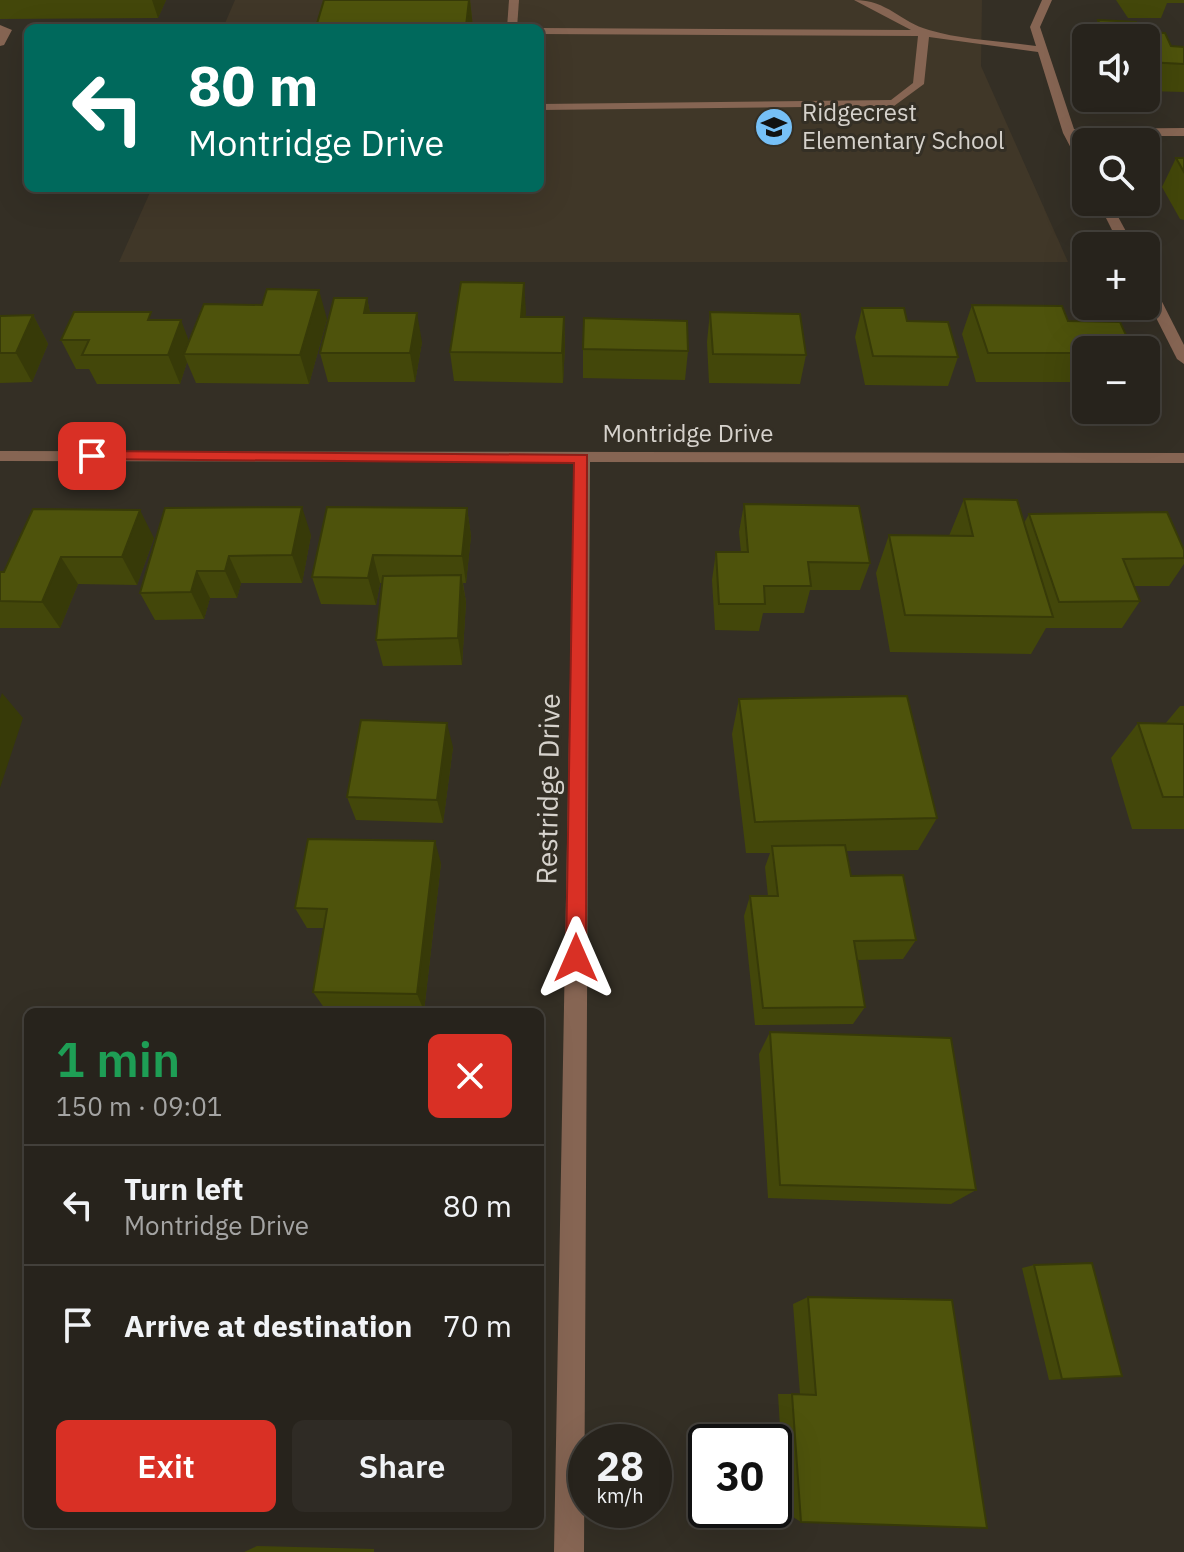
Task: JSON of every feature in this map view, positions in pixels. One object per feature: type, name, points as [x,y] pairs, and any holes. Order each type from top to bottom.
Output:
[{"type":"street","points":[[512,24],[514,0]]},
{"type":"street","points":[[859,0],[886,10],[924,33]]},
{"type":"street","points":[[1047,0],[1035,27],[1072,139]]},
{"type":"street","points":[[0,28],[7,30],[0,43]]},
{"type":"street","points":[[544,31],[924,33],[1043,50]]},
{"type":"street","points":[[544,107],[894,103],[918,84],[924,33]]},
{"type":"street","points":[[1069,133],[1184,132]]},
{"type":"street","points":[[1160,312],[1184,359]]},
{"type":"street","name":"Montridge Drive","points":[[0,456],[1184,458]]},
{"type":"street","name":"Restridge Drive","points":[[569,1552],[582,458]]},
{"type":"shaded area","name":"Ridgecrest Elementary School","points":[[235,0],[982,0],[981,66],[1068,262],[119,262],[150,192],[544,192],[544,24],[225,24]]},
{"type":"building","points":[[324,0],[469,0],[466,24],[317,24]]},
{"type":"building","points":[[1098,20],[1137,24],[1100,24]]},
{"type":"building","points":[[1160,33],[1165,33],[1171,46],[1184,47],[1184,64],[1160,63]]},
{"type":"building","points":[[1176,158],[1184,158],[1184,172]]},
{"type":"building","points":[[461,282],[524,283],[521,317],[564,317],[562,353],[450,352]]},
{"type":"building","points":[[267,289],[319,290],[300,355],[184,354],[204,304],[262,305]]},
{"type":"building","points":[[334,298],[367,298],[364,313],[417,313],[410,353],[320,353]]},
{"type":"building","points":[[972,305],[1062,306],[1068,321],[1120,322],[1126,336],[1072,336],[1072,353],[988,353]]},
{"type":"building","points":[[862,308],[904,308],[907,321],[948,322],[958,357],[873,356]]},
{"type":"building","points":[[74,312],[151,312],[148,320],[181,320],[168,355],[82,355],[89,340],[61,340]]},
{"type":"building","points":[[710,312],[800,314],[806,355],[713,354]]},
{"type":"building","points":[[33,315],[16,353],[0,353],[0,316]]},
{"type":"building","points":[[584,318],[687,321],[688,351],[583,349]]},
{"type":"building","points":[[964,499],[1017,500],[1053,617],[905,615],[889,535],[973,536]]},
{"type":"building","points":[[744,504],[859,506],[870,563],[808,562],[811,586],[764,586],[765,604],[719,604],[716,552],[748,552]]},
{"type":"building","points":[[302,507],[292,555],[229,556],[225,571],[197,571],[191,592],[140,593],[165,508]]},
{"type":"building","points":[[327,507],[467,508],[462,556],[373,555],[368,578],[312,577]]},
{"type":"building","points":[[33,509],[140,510],[122,557],[61,557],[42,602],[0,601],[0,572],[4,572]]},
{"type":"building","points":[[1167,512],[1184,550],[1184,558],[1123,559],[1140,601],[1059,602],[1029,514]]},
{"type":"building","points":[[461,575],[458,638],[376,640],[383,576]]},
{"type":"building","points":[[907,696],[937,818],[755,822],[739,699]]},
{"type":"building","points":[[361,720],[447,723],[437,800],[347,797]]},
{"type":"building","points":[[1138,723],[1184,724],[1184,797],[1163,797]]},
{"type":"building","points":[[308,839],[435,841],[417,994],[313,992],[327,909],[295,908]]},
{"type":"building","points":[[845,845],[851,876],[903,875],[916,940],[854,941],[865,1007],[763,1008],[750,896],[778,896],[772,846]]},
{"type":"building","points":[[770,1032],[951,1038],[976,1190],[780,1185]]},
{"type":"building","points":[[1092,1263],[1122,1376],[1062,1379],[1034,1265]]},
{"type":"building","points":[[808,1297],[952,1300],[987,1528],[801,1522],[792,1394],[816,1395]]},
{"type":"place","name":"Ridgecrest Elementary School","points":[[774,127]]},
{"type":"route","points":[[92,456],[582,458],[576,958]]}]
